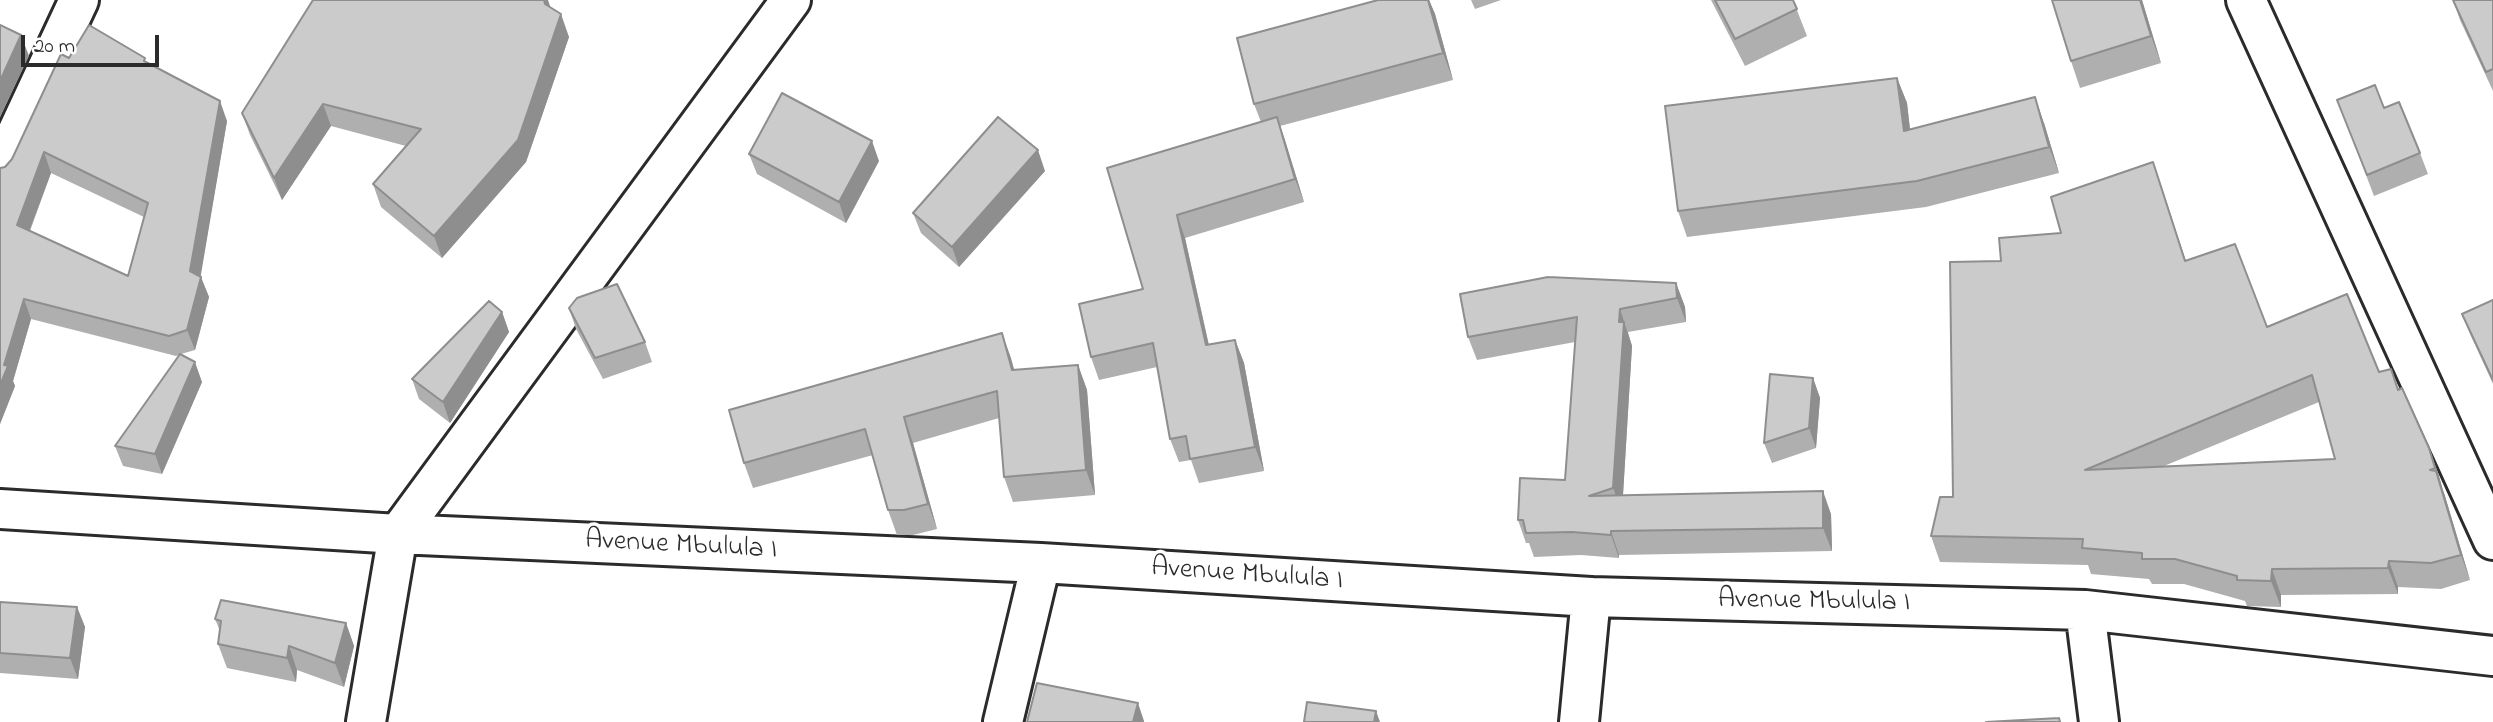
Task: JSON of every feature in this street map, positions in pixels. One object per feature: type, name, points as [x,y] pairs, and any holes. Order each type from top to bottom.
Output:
[{"type":"street","points":[[0,169],[79,0]]},
{"type":"street","points":[[366,722],[398,534],[791,0]]},
{"type":"street","points":[[2246,0],[2493,540]]},
{"type":"street","name":"Avenue Mbulula I","points":[[0,509],[398,534],[1041,563],[1591,597],[2085,610],[2493,656]]},
{"type":"street","points":[[1003,722],[1041,563]]},
{"type":"street","points":[[1579,722],[1591,597]]},
{"type":"street","points":[[2085,610],[2099,722]]},
{"type":"building","points":[[313,0],[544,0],[545,4],[561,14],[518,140],[434,236],[373,184],[421,129],[323,104],[274,178],[242,113]]},
{"type":"building","points":[[1378,0],[1428,0],[1443,53],[1254,104],[1237,38]]},
{"type":"building","points":[[1715,0],[1793,0],[1797,9],[1735,39]]},
{"type":"building","points":[[2052,0],[2140,0],[2151,36],[2071,61]]},
{"type":"building","points":[[2453,0],[2493,0],[2493,69],[2486,72]]},
{"type":"building","points":[[0,25],[21,35],[0,81]]},
{"type":"building","points":[[89,25],[145,58],[144,61],[220,101],[190,271],[201,277],[187,330],[169,336],[24,299],[4,365],[8,366],[0,385],[0,168],[5,167],[12,159],[61,54],[69,58]],"holes":[[[44,152],[148,203],[128,276],[17,225]]]},
{"type":"building","points":[[1897,78],[1904,131],[2035,97],[2049,147],[1917,181],[1678,211],[1665,106]]},
{"type":"building","points":[[2375,85],[2384,108],[2399,102],[2420,153],[2367,175],[2337,100]]},
{"type":"building","points":[[782,93],[872,141],[839,202],[749,154]]},
{"type":"building","points":[[998,117],[1038,150],[952,247],[913,213]]},
{"type":"building","points":[[1277,117],[1295,179],[1177,215],[1206,345],[1235,340],[1255,447],[1190,459],[1186,436],[1170,439],[1153,343],[1091,357],[1079,304],[1143,289],[1107,168]]},
{"type":"building","points":[[2153,162],[2185,261],[2235,244],[2267,327],[2347,294],[2379,372],[2391,369],[2398,390],[2402,388],[2429,448],[2435,468],[2430,470],[2436,471],[2461,555],[2431,563],[2389,561],[2388,568],[2272,569],[2271,581],[2237,580],[2237,576],[2175,559],[2142,559],[2142,553],[2082,548],[2083,539],[1931,536],[1940,497],[1953,497],[1950,262],[2001,261],[1999,238],[2061,233],[2051,197]],"holes":[[[2312,375],[2335,459],[2085,470]]]},
{"type":"building","points":[[1548,277],[1676,283],[1677,298],[1620,309],[1619,322],[1624,322],[1613,488],[1589,496],[1823,491],[1823,528],[1611,531],[1611,535],[1526,533],[1523,520],[1518,520],[1520,478],[1565,480],[1577,317],[1468,337],[1460,294]]},
{"type":"building","points":[[617,284],[645,342],[595,358],[569,308],[577,298]]},
{"type":"building","points":[[2493,300],[2493,380],[2462,314]]},
{"type":"building","points":[[489,301],[502,312],[443,402],[412,379]]},
{"type":"building","points":[[1002,333],[1012,370],[1078,365],[1086,470],[1004,477],[997,391],[904,417],[928,504],[904,510],[888,510],[865,429],[744,463],[729,410]]},
{"type":"building","points":[[180,354],[195,362],[155,454],[115,446]]},
{"type":"building","points":[[1770,374],[1813,378],[1809,428],[1764,443]]},
{"type":"building","points":[[221,600],[346,623],[335,663],[289,646],[287,658],[218,644],[221,621],[215,619]]},
{"type":"building","points":[[0,602],[77,607],[70,658],[0,653]]},
{"type":"building","points":[[1037,683],[1138,703],[1133,722],[1027,722]]},
{"type":"building","points":[[1307,702],[1376,711],[1374,722],[1304,722]]},
{"type":"building","points":[[2059,718],[2060,722],[1986,722]]}]
